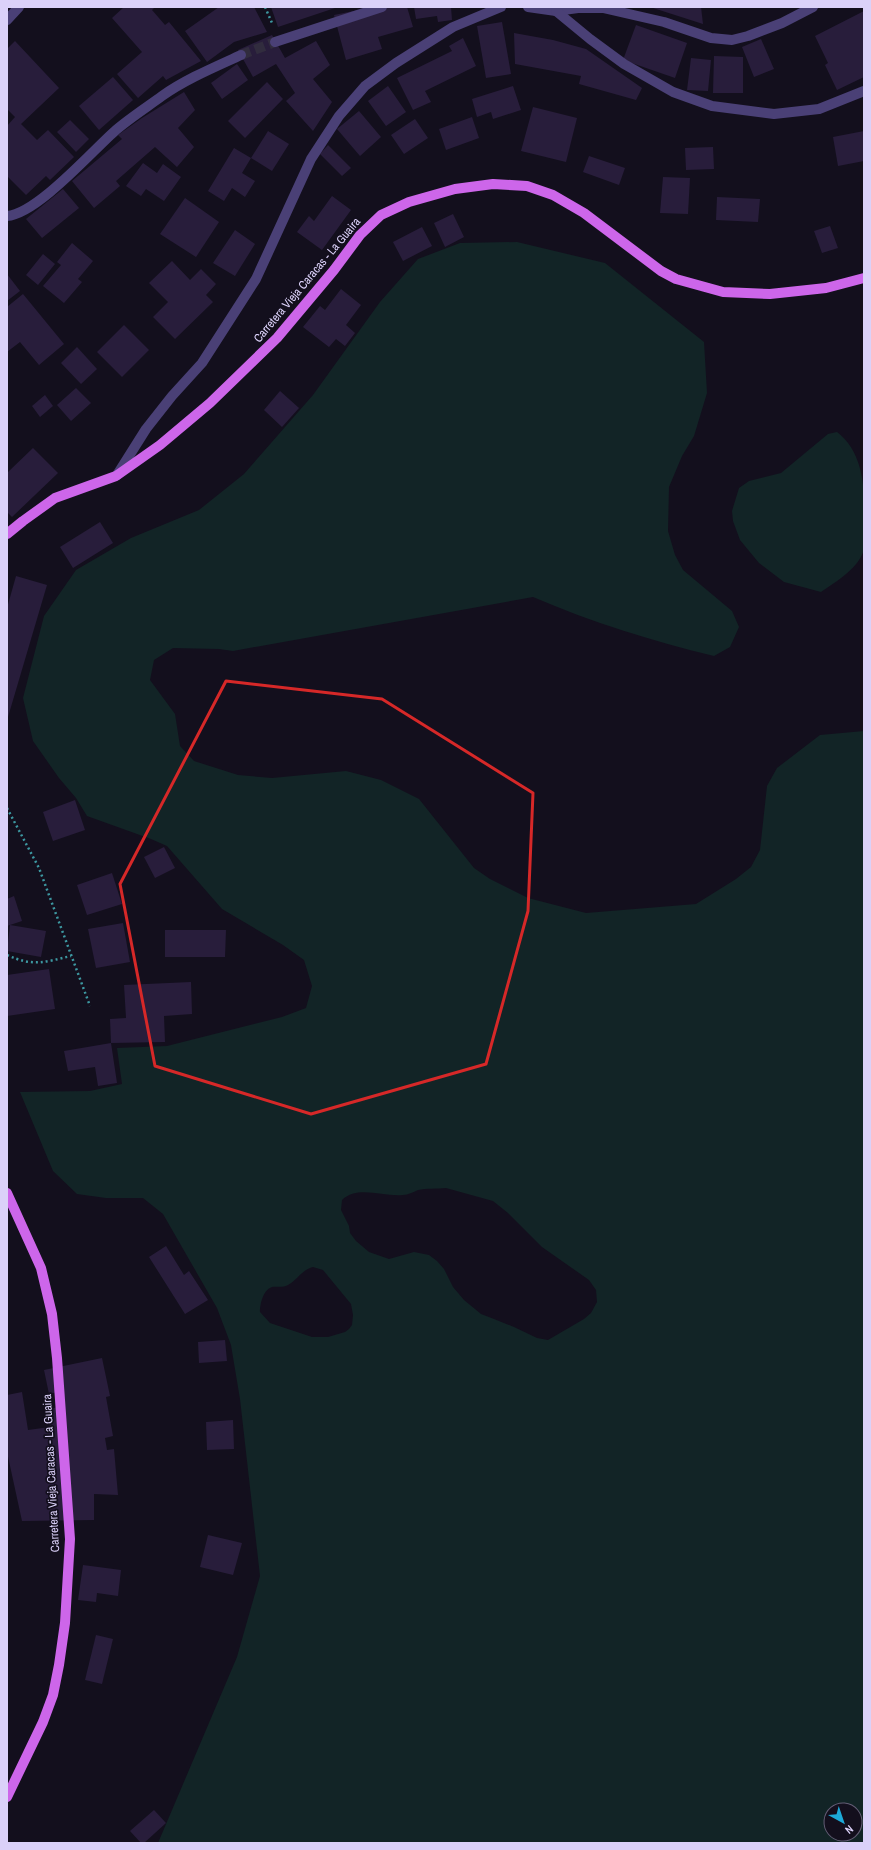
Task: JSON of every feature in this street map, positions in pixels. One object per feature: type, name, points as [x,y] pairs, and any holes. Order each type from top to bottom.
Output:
[{"type":"main road","name":"Carretera Vieja Caracas - La Guaira","points":[[7,534],[23,520],[55,498],[116,476],[160,445],[210,403],[277,338],[334,270],[360,235],[381,215],[409,202],[455,189],[493,184],[527,186],[553,195],[584,213],[661,271],[676,279],[723,292],[770,294],[826,288],[864,278]]},
{"type":"main road","name":"Carretera Vieja Caracas - La Guaira","points":[[7,1194],[41,1268],[52,1314],[57,1358],[70,1539],[65,1623],[53,1695],[43,1722],[7,1797]]},
{"type":"street","points":[[7,20],[19,7]]},
{"type":"street","points":[[275,42],[382,7]]},
{"type":"street","points":[[116,476],[146,429],[172,396],[202,363],[256,279],[311,159],[339,116],[365,86],[396,62],[453,27],[501,7]]},
{"type":"street","points":[[528,7],[556,11],[578,8],[604,8],[664,22],[711,38],[732,40],[748,36],[782,23],[813,7]]},
{"type":"street","points":[[556,11],[624,64],[673,92],[712,106],[774,114],[819,109],[864,91]]},
{"type":"street","points":[[7,216],[25,210],[43,197],[117,129],[164,94],[208,70],[241,55]]},
{"type":"path","points":[[7,808],[39,868],[90,1006]]},
{"type":"path","points":[[7,955],[20,960],[40,964],[72,956]]},
{"type":"highlighted area","points":[[226,681],[382,699],[533,793],[528,911],[486,1064],[311,1114],[155,1066],[120,884]]},
{"type":"shaded area","points":[[517,242],[605,263],[704,342],[707,393],[694,436],[682,456],[669,487],[668,531],[675,555],[683,570],[732,611],[739,627],[730,647],[714,656],[599,623],[533,597],[233,651],[219,649],[173,648],[154,660],[150,680],[175,714],[180,746],[194,761],[238,775],[272,778],[346,771],[381,780],[419,799],[474,868],[490,879],[528,898],[586,913],[696,904],[736,879],[751,867],[760,850],[767,786],[777,768],[820,735],[864,731],[864,1843],[158,1843],[237,1657],[260,1576],[240,1399],[231,1345],[217,1308],[163,1214],[143,1198],[106,1198],[77,1194],[53,1171],[20,1092],[90,1091],[122,1084],[117,1048],[167,1046],[282,1017],[306,1008],[312,986],[304,960],[283,945],[222,909],[167,846],[87,816],[76,798],[59,778],[33,741],[23,698],[44,616],[76,570],[131,538],[199,510],[244,474],[313,395],[380,302],[418,259],[460,243]],"holes":[[[446,1188],[493,1201],[508,1213],[542,1247],[589,1280],[596,1290],[597,1302],[591,1313],[584,1319],[548,1340],[537,1338],[481,1314],[464,1300],[453,1287],[444,1269],[429,1255],[414,1252],[389,1259],[369,1252],[356,1241],[350,1233],[349,1226],[341,1210],[342,1200],[355,1193],[363,1192],[403,1195],[421,1189]],[[313,1267],[323,1270],[351,1304],[353,1315],[352,1325],[345,1332],[328,1337],[312,1337],[270,1323],[260,1312],[266,1291],[272,1287],[288,1285],[303,1272]]]},
{"type":"shaded area","points":[[837,432],[848,443],[856,456],[860,470],[864,502],[864,549],[858,562],[847,574],[821,592],[784,582],[759,563],[740,540],[733,521],[732,511],[739,488],[749,481],[781,473],[828,434]]},
{"type":"building","points":[[124,7],[155,7],[152,10],[165,25],[169,22],[201,61],[166,80],[163,76],[138,98],[117,74],[142,52],[112,18]]},
{"type":"building","points":[[219,7],[254,7],[267,32],[234,42],[207,62],[185,31]]},
{"type":"building","points":[[271,7],[338,7],[278,27]]},
{"type":"building","points":[[373,7],[407,7],[413,27],[378,37],[382,49],[346,60],[334,15]]},
{"type":"building","points":[[414,7],[451,7],[452,20],[438,22],[437,16],[416,19]]},
{"type":"building","points":[[650,7],[701,7],[703,24]]},
{"type":"building","points":[[864,11],[864,77],[837,90],[825,65],[828,63],[815,36]]},
{"type":"building","points":[[502,22],[511,74],[486,78],[477,26]]},
{"type":"building","points":[[636,25],[687,43],[675,78],[623,60]]},
{"type":"building","points":[[514,33],[553,40],[586,49],[642,88],[636,100],[579,84],[581,76],[515,64]]},
{"type":"building","points":[[272,35],[285,58],[316,41],[330,65],[313,79],[332,102],[313,131],[286,101],[295,93],[276,64],[253,77],[238,50]]},
{"type":"building","points":[[463,38],[476,66],[425,91],[431,102],[413,110],[397,78],[452,51],[449,46]]},
{"type":"building","points":[[761,39],[774,69],[754,77],[742,47]]},
{"type":"building","points":[[15,41],[59,88],[21,124],[37,140],[48,130],[74,157],[50,180],[46,176],[26,195],[7,176],[7,126],[15,117],[7,109],[7,49]]},
{"type":"building","points":[[714,56],[743,57],[743,93],[713,93]]},
{"type":"building","points":[[691,58],[711,60],[708,91],[687,90]]},
{"type":"building","points":[[237,64],[248,80],[222,99],[211,83]]},
{"type":"building","points":[[113,77],[133,100],[99,130],[79,106]]},
{"type":"building","points":[[267,82],[283,99],[245,138],[228,121]]},
{"type":"building","points":[[388,86],[406,112],[386,126],[368,101]]},
{"type":"building","points":[[513,86],[521,110],[493,119],[491,112],[477,117],[472,99]]},
{"type":"building","points":[[184,92],[195,110],[178,128],[194,147],[177,167],[155,147],[116,181],[120,186],[94,208],[72,181],[122,139],[118,135]]},
{"type":"building","points":[[533,107],[577,118],[566,162],[521,151]]},
{"type":"building","points":[[359,111],[381,137],[360,156],[337,129]]},
{"type":"building","points":[[472,117],[479,138],[446,150],[439,129]]},
{"type":"building","points":[[415,119],[428,138],[404,154],[391,135]]},
{"type":"building","points":[[70,120],[89,139],[76,152],[57,132]]},
{"type":"building","points":[[268,131],[289,144],[272,171],[251,158]]},
{"type":"building","points":[[864,131],[864,161],[838,166],[833,137]]},
{"type":"building","points":[[328,145],[351,168],[342,176],[320,154]]},
{"type":"building","points":[[713,147],[714,169],[686,170],[685,148]]},
{"type":"building","points":[[234,148],[251,158],[242,173],[255,181],[245,197],[232,188],[224,201],[208,191]]},
{"type":"building","points":[[589,156],[625,168],[619,185],[583,172]]},
{"type":"building","points":[[143,163],[157,173],[163,164],[181,177],[164,201],[146,189],[141,196],[126,186]]},
{"type":"building","points":[[663,177],[690,178],[688,214],[660,213]]},
{"type":"building","points":[[63,189],[79,208],[42,238],[26,219]]},
{"type":"building","points":[[332,196],[351,210],[322,250],[297,232],[309,216],[314,221]]},
{"type":"building","points":[[717,197],[760,199],[758,222],[716,220]]},
{"type":"building","points":[[185,198],[219,222],[196,257],[160,234]]},
{"type":"building","points":[[453,214],[464,237],[445,247],[434,223]]},
{"type":"building","points":[[830,226],[838,248],[822,253],[814,231]]},
{"type":"building","points":[[422,227],[432,246],[403,261],[393,242]]},
{"type":"building","points":[[235,230],[255,244],[235,276],[213,263]]},
{"type":"building","points":[[72,243],[93,261],[78,279],[82,282],[64,303],[43,286],[61,265],[57,262]]},
{"type":"building","points":[[43,254],[55,264],[38,285],[26,275]]},
{"type":"building","points":[[172,261],[190,280],[201,269],[216,284],[206,295],[213,302],[175,339],[153,317],[168,302],[149,283]]},
{"type":"building","points":[[7,274],[20,291],[7,301]]},
{"type":"building","points":[[341,289],[361,305],[346,325],[355,333],[345,346],[336,339],[329,347],[303,327],[320,306],[325,310]]},
{"type":"building","points":[[23,294],[64,344],[39,365],[20,342],[7,352],[7,307]]},
{"type":"building","points":[[124,325],[149,350],[122,377],[97,352]]},
{"type":"building","points":[[77,347],[97,369],[81,384],[61,363]]},
{"type":"building","points":[[76,388],[91,403],[71,421],[57,405]]},
{"type":"building","points":[[280,391],[299,408],[282,427],[264,410]]},
{"type":"building","points":[[45,395],[53,406],[40,417],[32,406]]},
{"type":"building","points":[[33,448],[58,473],[12,517],[7,512],[7,473]]},
{"type":"building","points":[[100,522],[113,543],[73,568],[60,547]]},
{"type":"building","points":[[16,576],[47,585],[8,717],[7,608]]},
{"type":"building","points":[[75,800],[85,830],[53,841],[43,812]]},
{"type":"building","points":[[164,847],[175,868],[155,878],[144,857]]},
{"type":"building","points":[[112,873],[122,904],[87,915],[77,885]]},
{"type":"building","points":[[14,896],[22,921],[7,926],[7,899]]},
{"type":"building","points":[[123,923],[130,962],[96,968],[88,929]]},
{"type":"building","points":[[10,925],[46,931],[41,957],[7,951]]},
{"type":"building","points":[[165,930],[226,930],[225,957],[165,957]]},
{"type":"building","points":[[49,969],[55,1009],[7,1016],[7,975]]},
{"type":"building","points":[[191,982],[192,1014],[164,1016],[165,1042],[111,1043],[110,1019],[126,1018],[124,985]]},
{"type":"building","points":[[111,1043],[117,1083],[98,1086],[95,1067],[68,1071],[64,1051]]},
{"type":"building","points":[[166,1246],[184,1275],[189,1271],[208,1300],[185,1314],[149,1257]]},
{"type":"building","points":[[225,1340],[227,1361],[199,1363],[198,1342]]},
{"type":"building","points":[[102,1358],[110,1396],[106,1397],[113,1436],[105,1438],[107,1450],[114,1449],[118,1495],[94,1494],[94,1520],[22,1521],[7,1452],[7,1395],[22,1392],[28,1430],[50,1427],[48,1410],[60,1406],[57,1392],[49,1394],[44,1370]]},
{"type":"building","points":[[233,1420],[234,1449],[207,1450],[206,1422]]},
{"type":"building","points":[[208,1535],[242,1543],[233,1575],[200,1567]]},
{"type":"building","points":[[83,1565],[121,1570],[118,1596],[97,1593],[96,1602],[78,1600]]},
{"type":"building","points":[[96,1635],[113,1639],[102,1684],[85,1680]]},
{"type":"building","points":[[154,1810],[166,1823],[144,1843],[141,1843],[130,1831]]},
{"type":"tunnel","points":[[241,55],[275,42]]}]
